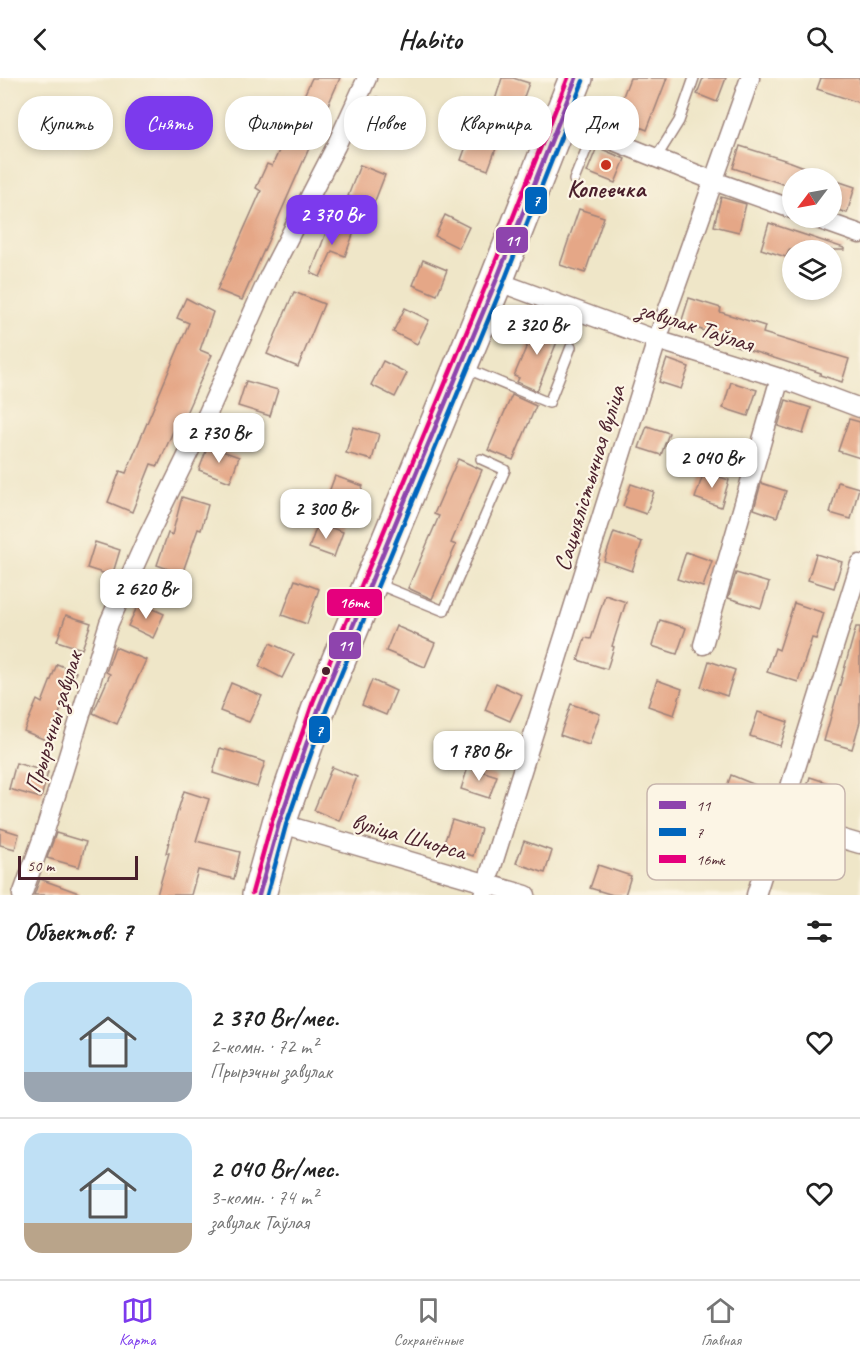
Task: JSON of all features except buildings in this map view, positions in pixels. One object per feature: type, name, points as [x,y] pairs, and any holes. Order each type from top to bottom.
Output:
[{"type":"highway","points":[[259,895],[279,823],[320,705],[496,281],[576,78]]},
{"type":"street","name":"Прырэчны завулак","points":[[22,895],[44,834],[110,623],[270,274],[336,146],[367,78]]},
{"type":"street","name":"Сацыялістычная вуліца","points":[[485,889],[657,340],[750,78]]},
{"type":"street","points":[[636,150],[782,205]]},
{"type":"street","points":[[842,228],[860,234]]},
{"type":"street","name":"завулак Таўлая","points":[[496,281],[657,340],[780,378],[860,408]]},
{"type":"street","points":[[703,645],[780,378]]},
{"type":"street","points":[[790,784],[860,564]]},
{"type":"street","name":"вуліца Шчорса","points":[[279,823],[485,889],[526,895]]},
{"type":"street","points":[[845,840],[860,844]]},
{"type":"street","points":[[756,895],[760,880]]},
{"type":"lane","points":[[656,158],[679,121],[694,78]]},
{"type":"lane","points":[[574,180],[586,150]]},
{"type":"lane","points":[[460,366],[549,403],[571,347]]},
{"type":"lane","points":[[370,581],[444,611],[505,470],[481,459]]},
{"type":"transit line","name":"16тк","points":[[252,893],[272,821],[313,702],[489,278],[568,78]]},
{"type":"transit line","name":"11","points":[[259,895],[279,823],[320,705],[496,281],[576,78]]},
{"type":"transit line","name":"7","points":[[267,895],[286,825],[327,708],[503,284],[583,81]]},
{"type":"place","name":"Копеечка","points":[[606,165]]}]
